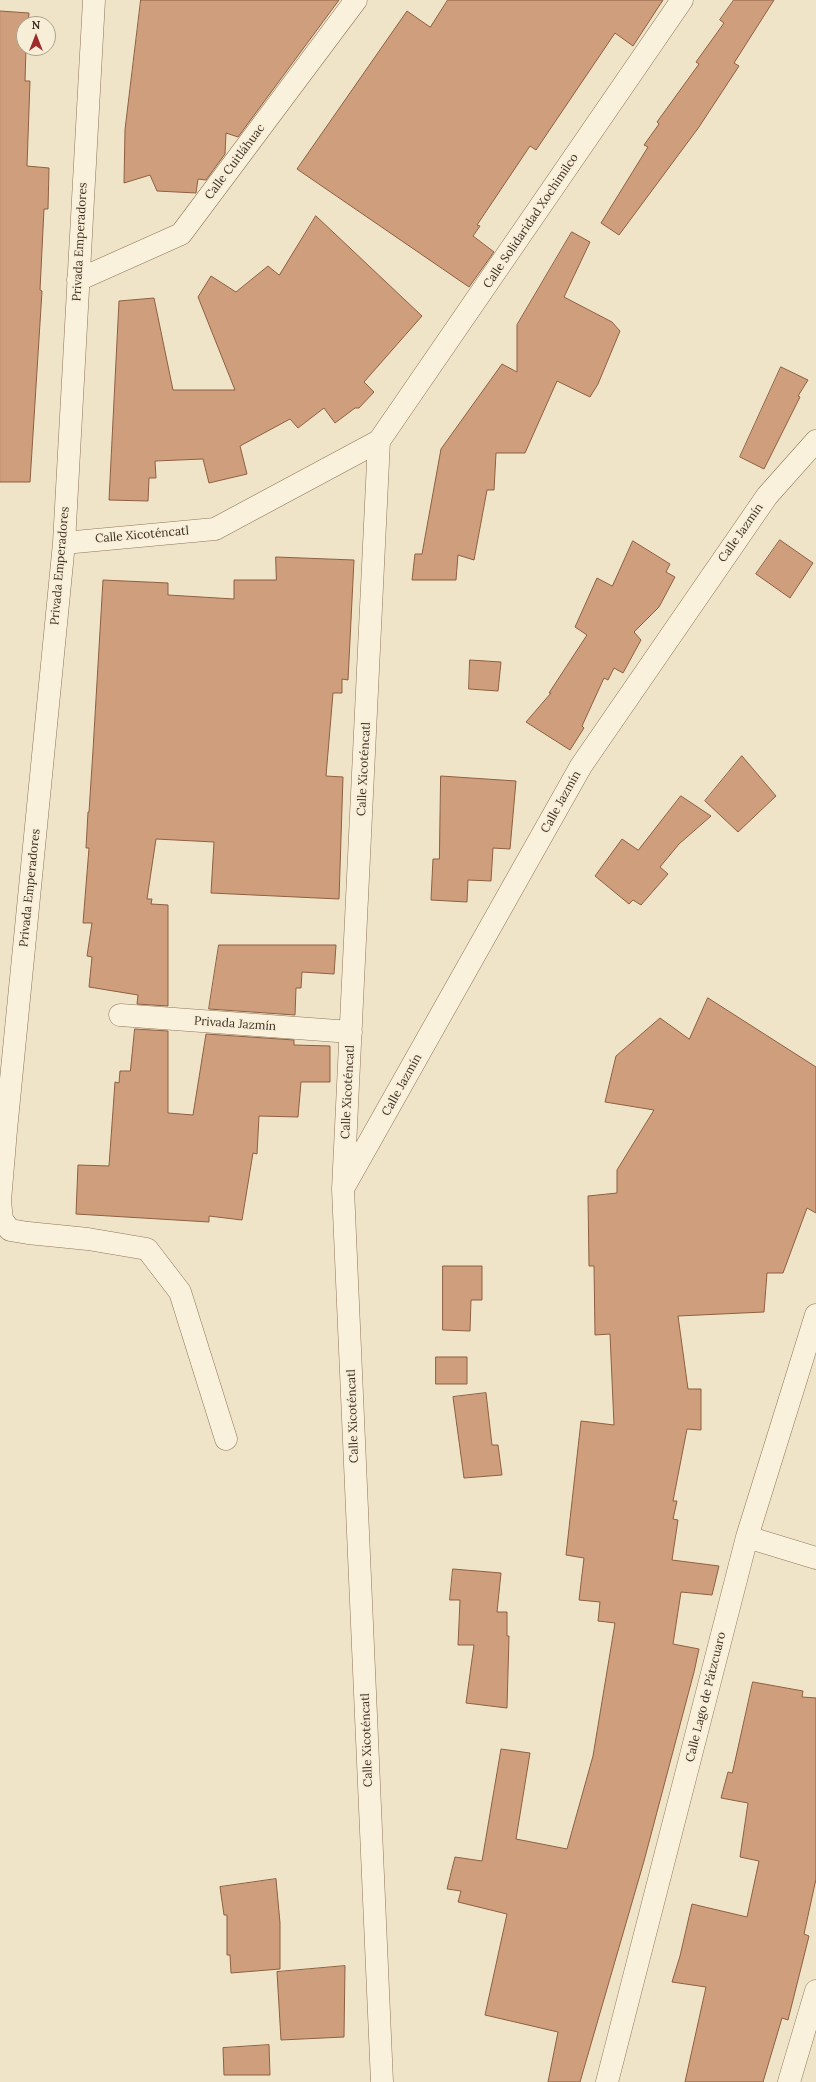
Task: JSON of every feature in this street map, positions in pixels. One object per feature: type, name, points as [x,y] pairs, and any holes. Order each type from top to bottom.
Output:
[{"type":"street","name":"Privada Emperadores","points":[[94,0],[64,543],[0,1201],[2,1220],[10,1230],[88,1238],[147,1249],[180,1292],[226,1439]]},
{"type":"street","name":"Calle Cuitláhuac","points":[[78,280],[181,234],[356,0]]},
{"type":"street","name":"Calle Solidaridad Xochimilco","points":[[379,441],[682,0]]},
{"type":"street","name":"Calle Xicoténcatl","points":[[64,543],[215,529],[379,441]]},
{"type":"street","name":"Calle Xicoténcatl","points":[[379,441],[344,1189],[382,2082]]},
{"type":"street","name":"Calle Jazmín","points":[[344,1189],[581,766],[767,496],[816,441]]},
{"type":"street","name":"Privada Jazmín","points":[[120,1015],[351,1032]]},
{"type":"street","name":"Calle Lago de Pátzcuaro","points":[[607,2082],[747,1537],[816,1315]]},
{"type":"street","points":[[747,1537],[816,1558]]},
{"type":"street","points":[[789,2082],[816,1991]]},
{"type":"building","points":[[141,0],[339,0],[238,137],[226,133],[225,154],[206,180],[198,179],[196,193],[157,191],[150,175],[124,183],[125,130]]},
{"type":"building","points":[[448,0],[663,0],[633,46],[615,33],[536,150],[530,146],[477,225],[480,226],[473,236],[494,252],[469,287],[297,169],[407,11],[430,27]]},
{"type":"building","points":[[734,0],[774,0],[734,63],[739,66],[699,127],[619,235],[601,223],[648,147],[644,145],[659,124],[657,122],[699,64],[696,62],[724,23],[720,20]]},
{"type":"building","points":[[0,11],[29,13],[29,16],[16,16],[16,56],[26,56],[25,81],[30,81],[27,166],[49,168],[48,209],[44,209],[40,290],[42,291],[30,482],[0,482]]},
{"type":"building","points":[[316,216],[422,316],[364,382],[374,392],[359,408],[355,408],[335,423],[324,408],[298,428],[290,419],[240,446],[247,474],[209,483],[203,459],[155,461],[156,478],[149,478],[148,501],[109,500],[119,301],[154,298],[173,390],[235,390],[198,297],[211,276],[236,292],[268,266],[279,275]]},
{"type":"building","points":[[572,232],[590,242],[564,297],[612,322],[620,331],[598,384],[590,397],[557,381],[525,453],[496,453],[494,490],[487,490],[474,560],[458,555],[456,580],[412,580],[415,554],[422,554],[441,449],[502,364],[517,372],[517,325]]},
{"type":"building","points":[[781,367],[808,380],[798,396],[800,397],[764,469],[740,457]]},
{"type":"building","points":[[780,540],[813,563],[790,598],[756,574]]},
{"type":"building","points":[[633,541],[670,564],[666,572],[675,577],[659,607],[634,632],[641,640],[623,673],[614,668],[608,680],[604,678],[582,726],[584,728],[570,750],[526,722],[551,693],[549,693],[587,635],[575,627],[597,578],[612,586]]},
{"type":"building","points":[[276,557],[354,560],[348,680],[342,679],[342,693],[333,693],[326,776],[343,777],[339,899],[211,893],[214,842],[156,839],[147,899],[152,899],[151,904],[168,905],[168,1006],[137,1004],[138,995],[89,987],[92,957],[87,956],[92,923],[83,923],[89,848],[86,848],[103,580],[168,583],[168,595],[234,599],[234,580],[276,580]]},
{"type":"building","points":[[470,660],[501,662],[498,691],[469,689]]},
{"type":"building","points":[[742,756],[776,796],[738,832],[705,801]]},
{"type":"building","points":[[441,776],[516,781],[510,849],[493,848],[491,881],[468,880],[467,902],[431,900],[433,859],[439,859]]},
{"type":"building","points":[[681,796],[711,816],[679,844],[660,867],[668,874],[641,905],[633,900],[629,904],[595,876],[622,839],[638,850]]},
{"type":"building","points":[[219,945],[336,945],[334,974],[302,972],[301,988],[296,988],[295,1015],[209,1009]]},
{"type":"building","points":[[708,998],[816,1067],[816,1213],[807,1208],[783,1273],[767,1273],[764,1312],[678,1316],[688,1389],[701,1389],[701,1430],[687,1429],[673,1501],[677,1501],[673,1519],[678,1520],[672,1560],[719,1566],[712,1595],[681,1592],[673,1644],[699,1649],[644,1861],[580,2082],[548,2082],[558,2032],[485,2015],[507,1914],[458,1902],[461,1891],[447,1889],[455,1857],[482,1861],[501,1749],[530,1753],[516,1839],[567,1849],[593,1756],[615,1623],[598,1621],[600,1602],[579,1600],[584,1558],[566,1555],[581,1421],[614,1425],[610,1334],[595,1335],[594,1266],[589,1266],[588,1196],[617,1193],[617,1170],[654,1110],[605,1102],[616,1056],[660,1018],[689,1039]]},
{"type":"building","points":[[135,1029],[168,1031],[168,1113],[193,1115],[206,1034],[294,1040],[294,1045],[330,1046],[330,1082],[301,1082],[298,1117],[259,1116],[257,1154],[253,1153],[242,1220],[209,1216],[209,1222],[76,1214],[78,1165],[109,1166],[115,1082],[119,1083],[120,1071],[130,1071]]},
{"type":"building","points":[[443,1266],[482,1266],[482,1300],[471,1300],[470,1331],[443,1330]]},
{"type":"building","points":[[436,1357],[467,1357],[467,1384],[436,1384]]},
{"type":"building","points":[[486,1393],[492,1445],[498,1445],[502,1475],[464,1478],[453,1397]]},
{"type":"building","points":[[453,1569],[501,1573],[497,1612],[507,1612],[507,1636],[509,1636],[507,1708],[466,1703],[474,1645],[458,1645],[460,1600],[450,1600]]},
{"type":"building","points":[[753,1682],[803,1691],[802,1697],[816,1698],[816,1879],[804,1934],[809,1936],[788,2020],[782,2018],[763,2082],[685,2082],[706,1987],[672,1982],[680,1956],[692,1904],[747,1917],[759,1861],[740,1857],[748,1803],[721,1798],[728,1772],[732,1773]]},
{"type":"building","points":[[276,1879],[280,1923],[280,1969],[231,1973],[230,1955],[227,1955],[227,1915],[224,1915],[220,1887]]},
{"type":"building","points":[[345,1966],[344,2037],[281,2040],[277,1972]]},
{"type":"building","points":[[269,2045],[270,2075],[224,2075],[223,2048]]}]
